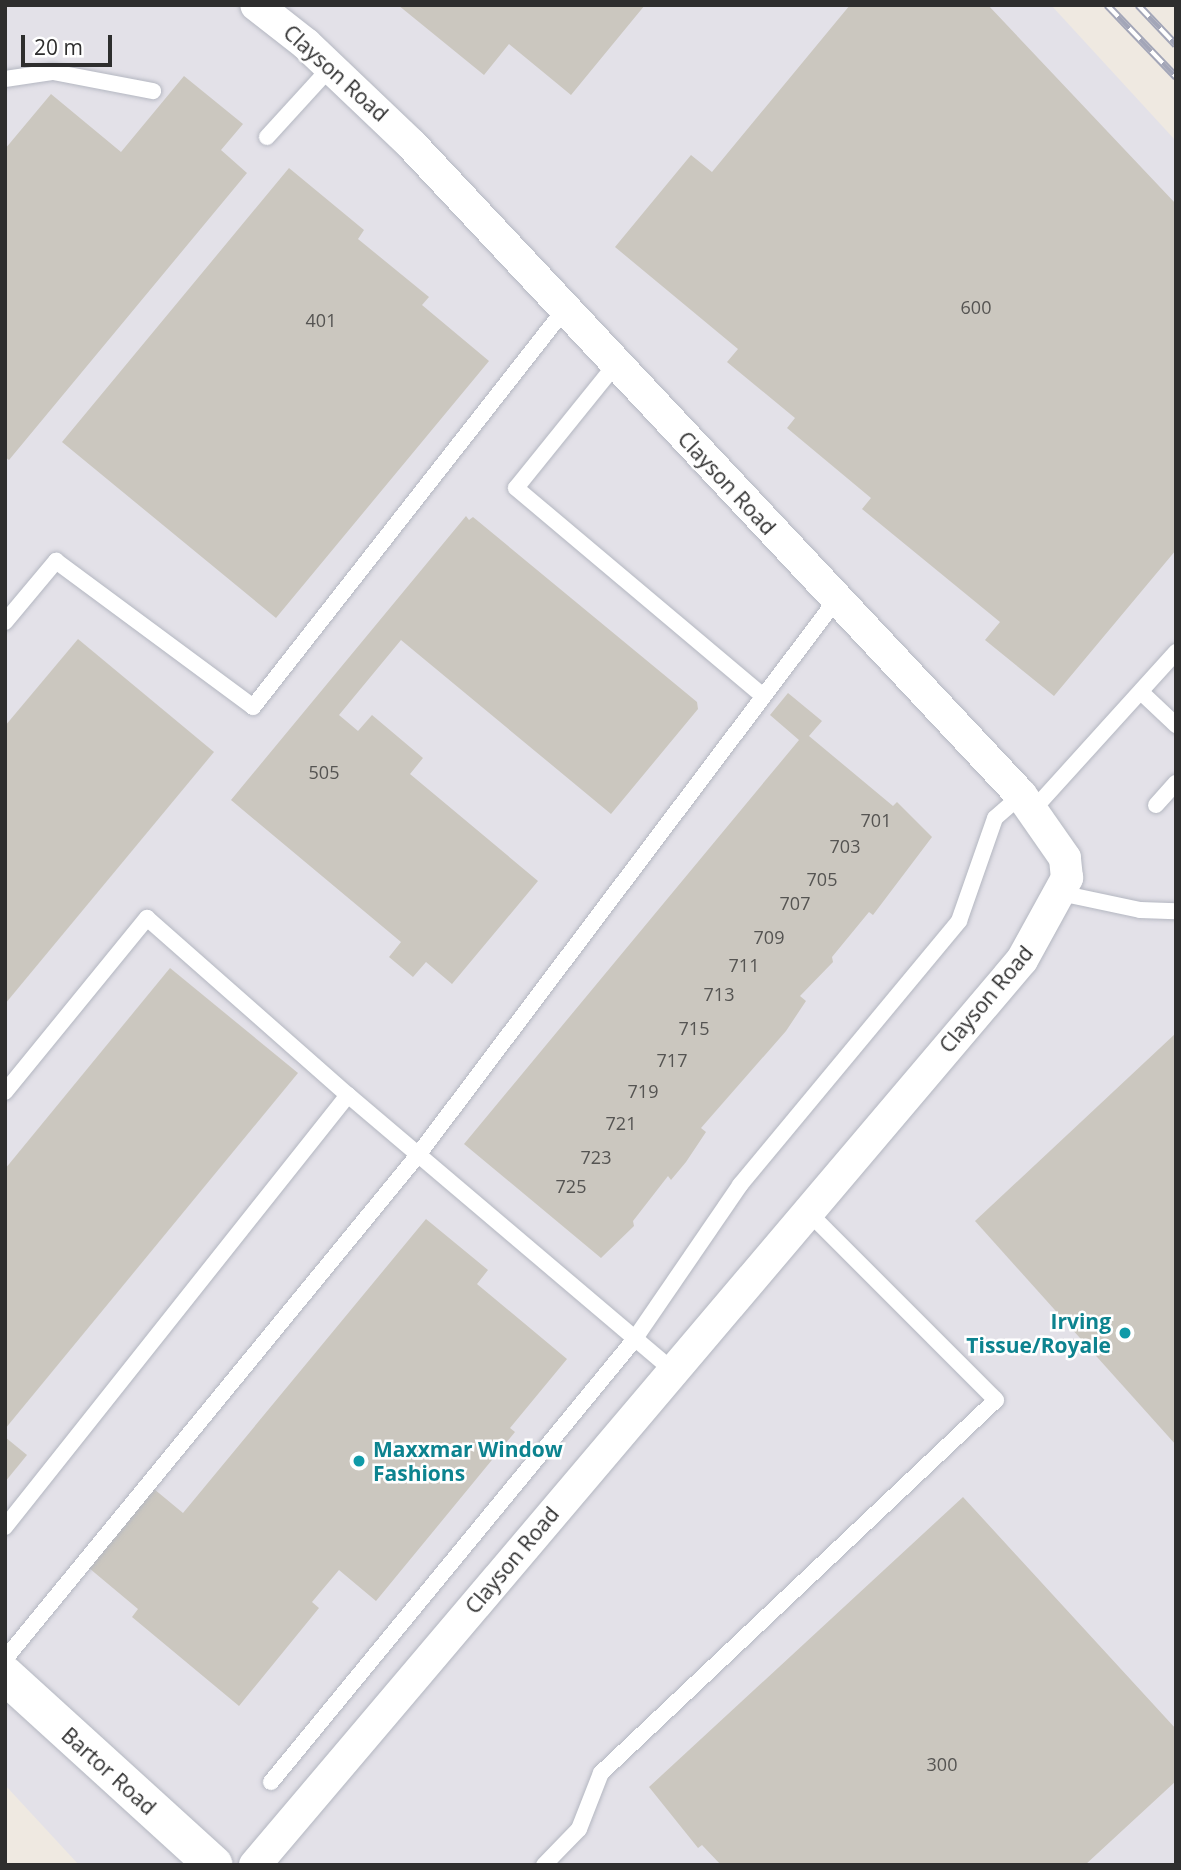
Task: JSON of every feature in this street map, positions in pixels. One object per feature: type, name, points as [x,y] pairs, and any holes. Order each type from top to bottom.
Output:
[{"type":"street","name":"Clayson Road","points":[[255,1865],[1022,960],[1067,878],[1065,858],[1026,803],[411,144],[331,67],[257,5]]},
{"type":"street","name":"Bartor Road","points":[[5,1675],[214,1865]]},
{"type":"lane","points":[[267,137],[331,67]]},
{"type":"lane","points":[[5,79],[53,72],[153,91]]},
{"type":"lane","points":[[5,622],[56,561],[253,707],[565,309]]},
{"type":"lane","points":[[616,363],[516,488],[763,696]]},
{"type":"lane","points":[[5,1659],[418,1155],[836,600]]},
{"type":"lane","points":[[271,1782],[634,1340],[740,1185],[959,920],[995,818],[1026,803],[1142,693],[1176,652]]},
{"type":"lane","points":[[1142,693],[1176,724]]},
{"type":"lane","points":[[1156,805],[1176,783]]},
{"type":"lane","points":[[1060,893],[1140,910],[1176,911]]},
{"type":"lane","points":[[5,1092],[147,918],[348,1095],[672,1370]]},
{"type":"lane","points":[[5,1527],[348,1095]]},
{"type":"lane","points":[[544,1865],[579,1829],[601,1773],[996,1400],[807,1211]]},
{"type":"shaded area","points":[[5,5],[1051,5],[1176,141],[1176,1865],[79,1865],[5,1785]]},
{"type":"building","points":[[398,5],[645,5],[571,95],[509,44],[484,75]]},
{"type":"building","points":[[850,5],[988,5],[1176,204],[1176,550],[1054,696],[985,640],[1000,622],[862,509],[871,498],[787,428],[795,418],[727,362],[738,349],[615,247],[691,155],[712,172]]},
{"type":"building","points":[[184,76],[243,124],[221,150],[247,173],[9,460],[5,457],[5,149],[51,94],[121,152]]},
{"type":"building","points":[[289,168],[364,230],[358,239],[429,297],[422,305],[489,361],[276,618],[62,442]]},
{"type":"building","points":[[466,516],[469,520],[473,517],[697,702],[698,709],[611,814],[401,640],[339,715],[358,731],[372,715],[423,758],[410,774],[538,881],[452,984],[426,962],[413,977],[389,957],[401,942],[231,800]]},
{"type":"building","points":[[78,639],[214,752],[5,1004],[5,726]]},
{"type":"building","points":[[788,693],[822,721],[809,736],[893,806],[897,802],[932,837],[873,915],[869,912],[832,957],[833,962],[800,996],[806,1001],[786,1031],[701,1128],[706,1132],[686,1162],[671,1180],[668,1176],[633,1221],[634,1226],[601,1258],[464,1144],[799,740],[770,715]]},
{"type":"building","points":[[170,968],[298,1073],[5,1429],[5,1169]]},
{"type":"building","name":"Irving Tissue/Royale","points":[[1176,1033],[1176,1445],[975,1221]]},
{"type":"building","name":"Maxxmar Window Fashions","points":[[426,1219],[488,1270],[477,1284],[567,1359],[510,1428],[515,1432],[376,1601],[339,1570],[312,1602],[319,1608],[239,1706],[132,1617],[138,1609],[89,1568],[154,1489],[183,1513]]},
{"type":"building","points":[[5,1437],[27,1455],[5,1482]]},
{"type":"building","points":[[963,1497],[1176,1729],[1176,1781],[1085,1865],[721,1865],[702,1845],[698,1848],[649,1787]]},
{"type":"railway","points":[[1107,5],[1176,77]]},
{"type":"railway","points":[[1138,5],[1176,45]]},
{"type":"place","name":"Irving Tissue/Royale","points":[[1125,1333]]},
{"type":"place","name":"Maxxmar Window Fashions","points":[[359,1461]]}]
